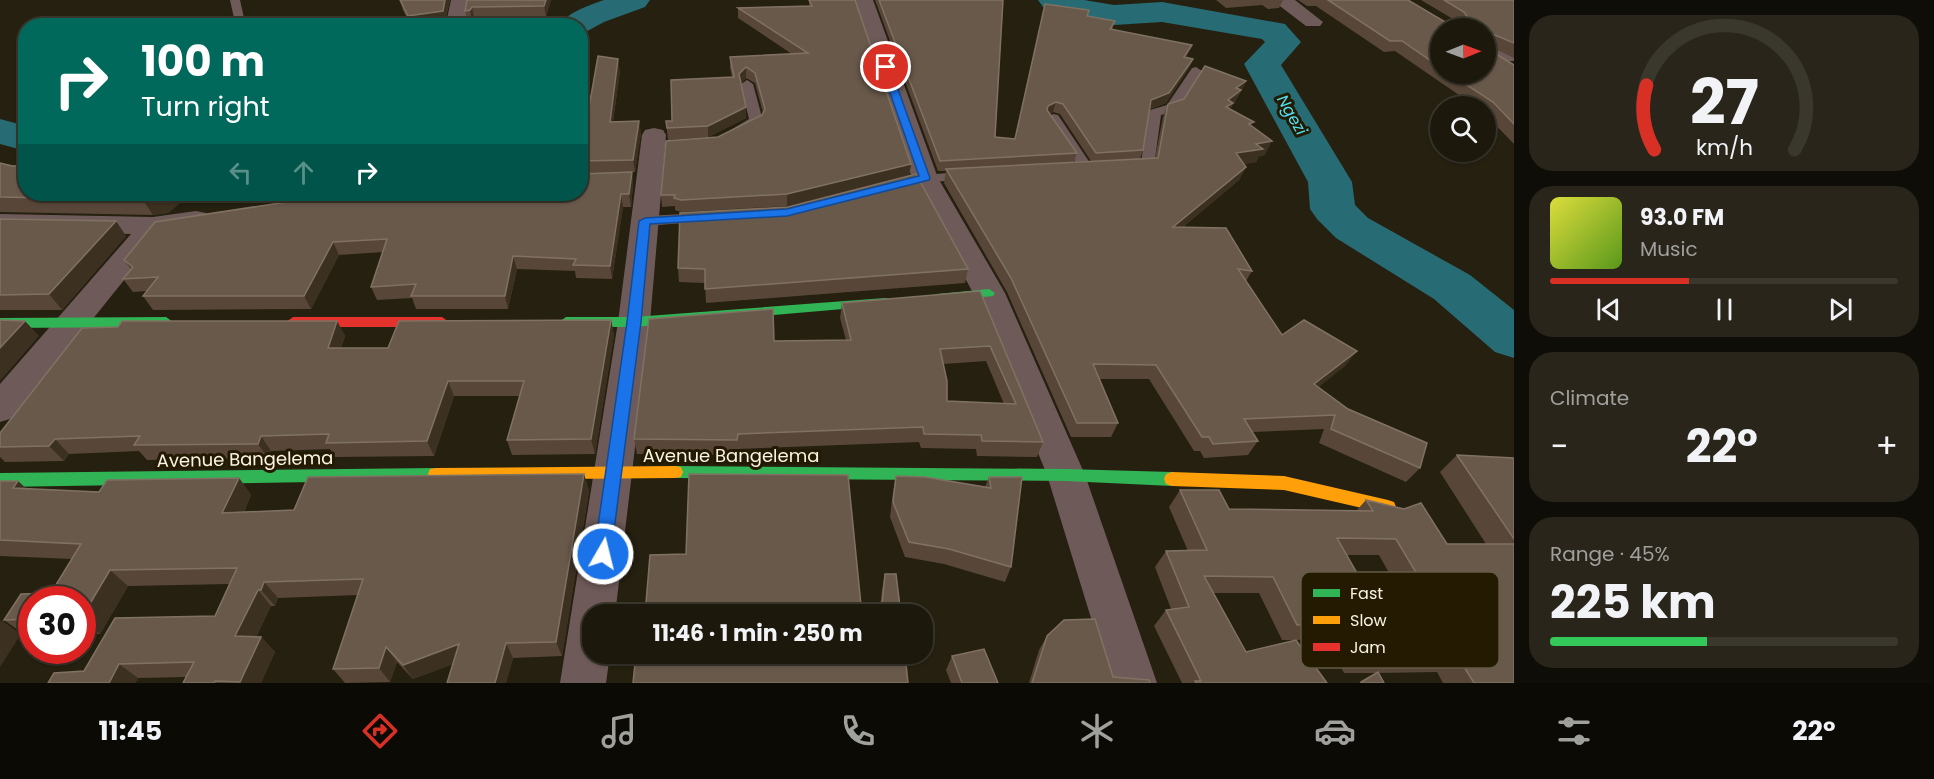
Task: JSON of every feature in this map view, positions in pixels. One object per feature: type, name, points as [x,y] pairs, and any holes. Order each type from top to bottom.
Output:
[{"type":"street","points":[[863,0],[913,181],[989,293],[1066,475],[1134,683]]},
{"type":"street","points":[[1282,0],[1313,22]]},
{"type":"street","points":[[1498,54],[1514,69]]},
{"type":"street","points":[[595,604],[615,472],[652,157]]},
{"type":"street","points":[[0,223],[153,226],[222,215]]},
{"type":"street","points":[[0,408],[153,226]]},
{"type":"street","points":[[918,299],[989,293]]},
{"type":"street","points":[[552,322],[634,322],[894,301]]},
{"type":"street","points":[[0,323],[176,322]]},
{"type":"street","points":[[281,322],[458,322]]},
{"type":"street","name":"Avenue Bangelema","points":[[0,480],[615,472],[1066,475],[1284,483],[1388,507]]},
{"type":"street","points":[[583,683],[586,664]]},
{"type":"lane","points":[[235,0],[239,18]]},
{"type":"lane","points":[[1117,167],[1148,166],[1155,113],[1172,108],[1196,71]]},
{"type":"lane","points":[[730,134],[756,121],[747,84]]},
{"type":"lane","points":[[1053,118],[1086,169]]},
{"type":"lane","points":[[913,181],[983,174]]},
{"type":"lane","points":[[645,221],[716,217]]},
{"type":"building","points":[[400,0],[445,0],[443,11],[408,16]]},
{"type":"building","points":[[467,0],[546,0],[544,6],[472,7],[465,11]]},
{"type":"building","points":[[809,0],[855,0],[911,164],[787,194],[681,200],[674,198],[675,195],[661,195],[666,141],[718,137],[762,115],[765,109],[755,73],[746,67],[739,74],[746,107],[708,126],[667,128],[666,121],[672,121],[671,80],[734,77],[730,57],[808,53],[738,8],[812,6]]},
{"type":"building","points":[[879,0],[1003,0],[995,137],[1015,139],[1045,4],[1089,10],[1087,16],[1115,21],[1110,29],[1192,45],[1184,57],[1193,59],[1169,93],[1151,100],[1143,150],[1096,153],[1063,104],[1056,102],[1048,106],[1047,110],[1077,153],[940,161]]},
{"type":"building","points":[[1328,0],[1408,0],[1438,18],[1430,18],[1430,60],[1402,41],[1390,41]]},
{"type":"building","points":[[1444,0],[1514,0],[1514,43],[1496,36],[1496,18],[1468,18],[1464,12]]},
{"type":"building","points":[[1496,54],[1514,65],[1514,124],[1496,105],[1496,96],[1484,96],[1465,84],[1496,84]]},
{"type":"building","points":[[598,56],[618,59],[610,122],[639,121],[633,160],[588,161],[588,113]]},
{"type":"building","points":[[1205,66],[1246,81],[1236,88],[1241,90],[1228,100],[1233,103],[1226,107],[1254,122],[1249,124],[1272,141],[1256,144],[1263,149],[1236,153],[1246,167],[1173,227],[1226,228],[1252,271],[1238,269],[1282,335],[1304,320],[1357,351],[1314,384],[1348,409],[1427,443],[1420,468],[1331,429],[1335,415],[1244,419],[1258,441],[1213,444],[1209,437],[1202,437],[1156,365],[1093,364],[1118,423],[1077,423],[1011,278],[946,169],[1158,158],[1168,104],[1184,99]]},
{"type":"building","points":[[0,163],[18,166],[18,197],[0,197]]},
{"type":"building","points":[[632,172],[629,194],[621,194],[610,266],[573,265],[576,259],[513,256],[505,296],[411,296],[416,284],[371,287],[387,239],[333,242],[304,296],[143,296],[158,277],[123,279],[133,267],[124,260],[155,222],[293,201],[588,201],[588,174]]},
{"type":"building","points":[[916,174],[968,269],[705,289],[705,269],[678,268],[680,213],[788,207]]},
{"type":"building","points":[[0,219],[116,221],[49,294],[0,295]]},
{"type":"building","points":[[980,291],[1043,442],[982,441],[981,435],[924,434],[923,427],[738,434],[737,440],[634,439],[649,319],[773,309],[774,341],[851,340],[842,303]],"holes":[[[990,346],[1016,404],[947,401],[947,381],[940,349]]]},
{"type":"building","points":[[0,320],[25,321],[0,348]]},
{"type":"building","points":[[611,320],[591,439],[507,440],[524,381],[448,381],[427,441],[326,443],[329,434],[261,436],[258,444],[134,445],[140,436],[55,439],[49,446],[0,447],[0,433],[82,328],[118,327],[122,321],[337,321],[328,348],[388,348],[399,321]]},
{"type":"building","points":[[1457,455],[1514,458],[1514,539]]},
{"type":"building","points":[[584,474],[556,642],[506,643],[495,683],[447,683],[459,644],[403,665],[386,647],[379,668],[333,669],[363,579],[264,582],[235,636],[261,637],[240,682],[183,683],[194,662],[119,664],[109,683],[48,683],[54,673],[84,671],[88,664],[96,664],[96,650],[115,618],[215,616],[237,568],[110,570],[96,594],[96,586],[55,586],[81,544],[0,540],[0,481],[18,481],[13,488],[99,492],[107,480],[239,478],[222,513],[294,510],[308,477]]},
{"type":"building","points":[[689,474],[848,475],[861,604],[646,604],[650,555],[686,554]]},
{"type":"building","points":[[896,476],[925,477],[991,488],[989,477],[1022,477],[1011,567],[949,549],[909,542],[893,502]]},
{"type":"building","points":[[1180,490],[1219,490],[1229,509],[1373,511],[1366,500],[1404,509],[1421,503],[1447,544],[1514,544],[1514,683],[1474,683],[1465,668],[1499,668],[1499,572],[1416,572],[1396,539],[1337,538],[1356,572],[1301,572],[1301,625],[1297,625],[1273,577],[1204,576],[1246,652],[1296,640],[1301,647],[1301,668],[1316,668],[1327,683],[1196,683],[1195,681],[1201,681],[1166,610],[1189,607],[1166,551],[1207,550]]},
{"type":"building","points":[[885,574],[896,574],[900,604],[882,604]]},
{"type":"building","points":[[18,599],[18,620],[4,620]]},
{"type":"building","points":[[1095,619],[1113,677],[1149,680],[1150,683],[1032,683],[1047,636],[1064,620]]},
{"type":"building","points":[[984,649],[998,683],[962,683],[952,656]]},
{"type":"building","points":[[635,664],[906,664],[908,683],[633,683]]},
{"type":"building","points":[[1378,672],[1384,683],[1361,683],[1361,682]]},
{"type":"waterway","name":"Ngezi","points":[[588,18],[634,0]]},
{"type":"waterway","name":"Ngezi","points":[[1054,0],[1085,11],[1114,15],[1162,12],[1273,31],[1284,42],[1262,64],[1330,182],[1333,209],[1352,228],[1452,287],[1514,339]]},
{"type":"waterway","name":"Ngezi","points":[[0,131],[18,137]]},
{"type":"traffic: fast","points":[[937,298],[989,293]]},
{"type":"traffic: fast","points":[[566,322],[634,322],[885,302]]},
{"type":"traffic: fast","points":[[0,323],[166,322]]},
{"type":"traffic: fast","points":[[675,472],[1066,475],[1172,479]]},
{"type":"traffic: fast","points":[[0,480],[436,474]]},
{"type":"traffic: slow","points":[[436,474],[675,472]]},
{"type":"traffic: slow","points":[[1172,479],[1284,483],[1388,507]]},
{"type":"traffic: jam","points":[[293,322],[442,322]]},
{"type":"route","points":[[603,554],[645,221],[787,213],[925,178],[886,67]]}]
